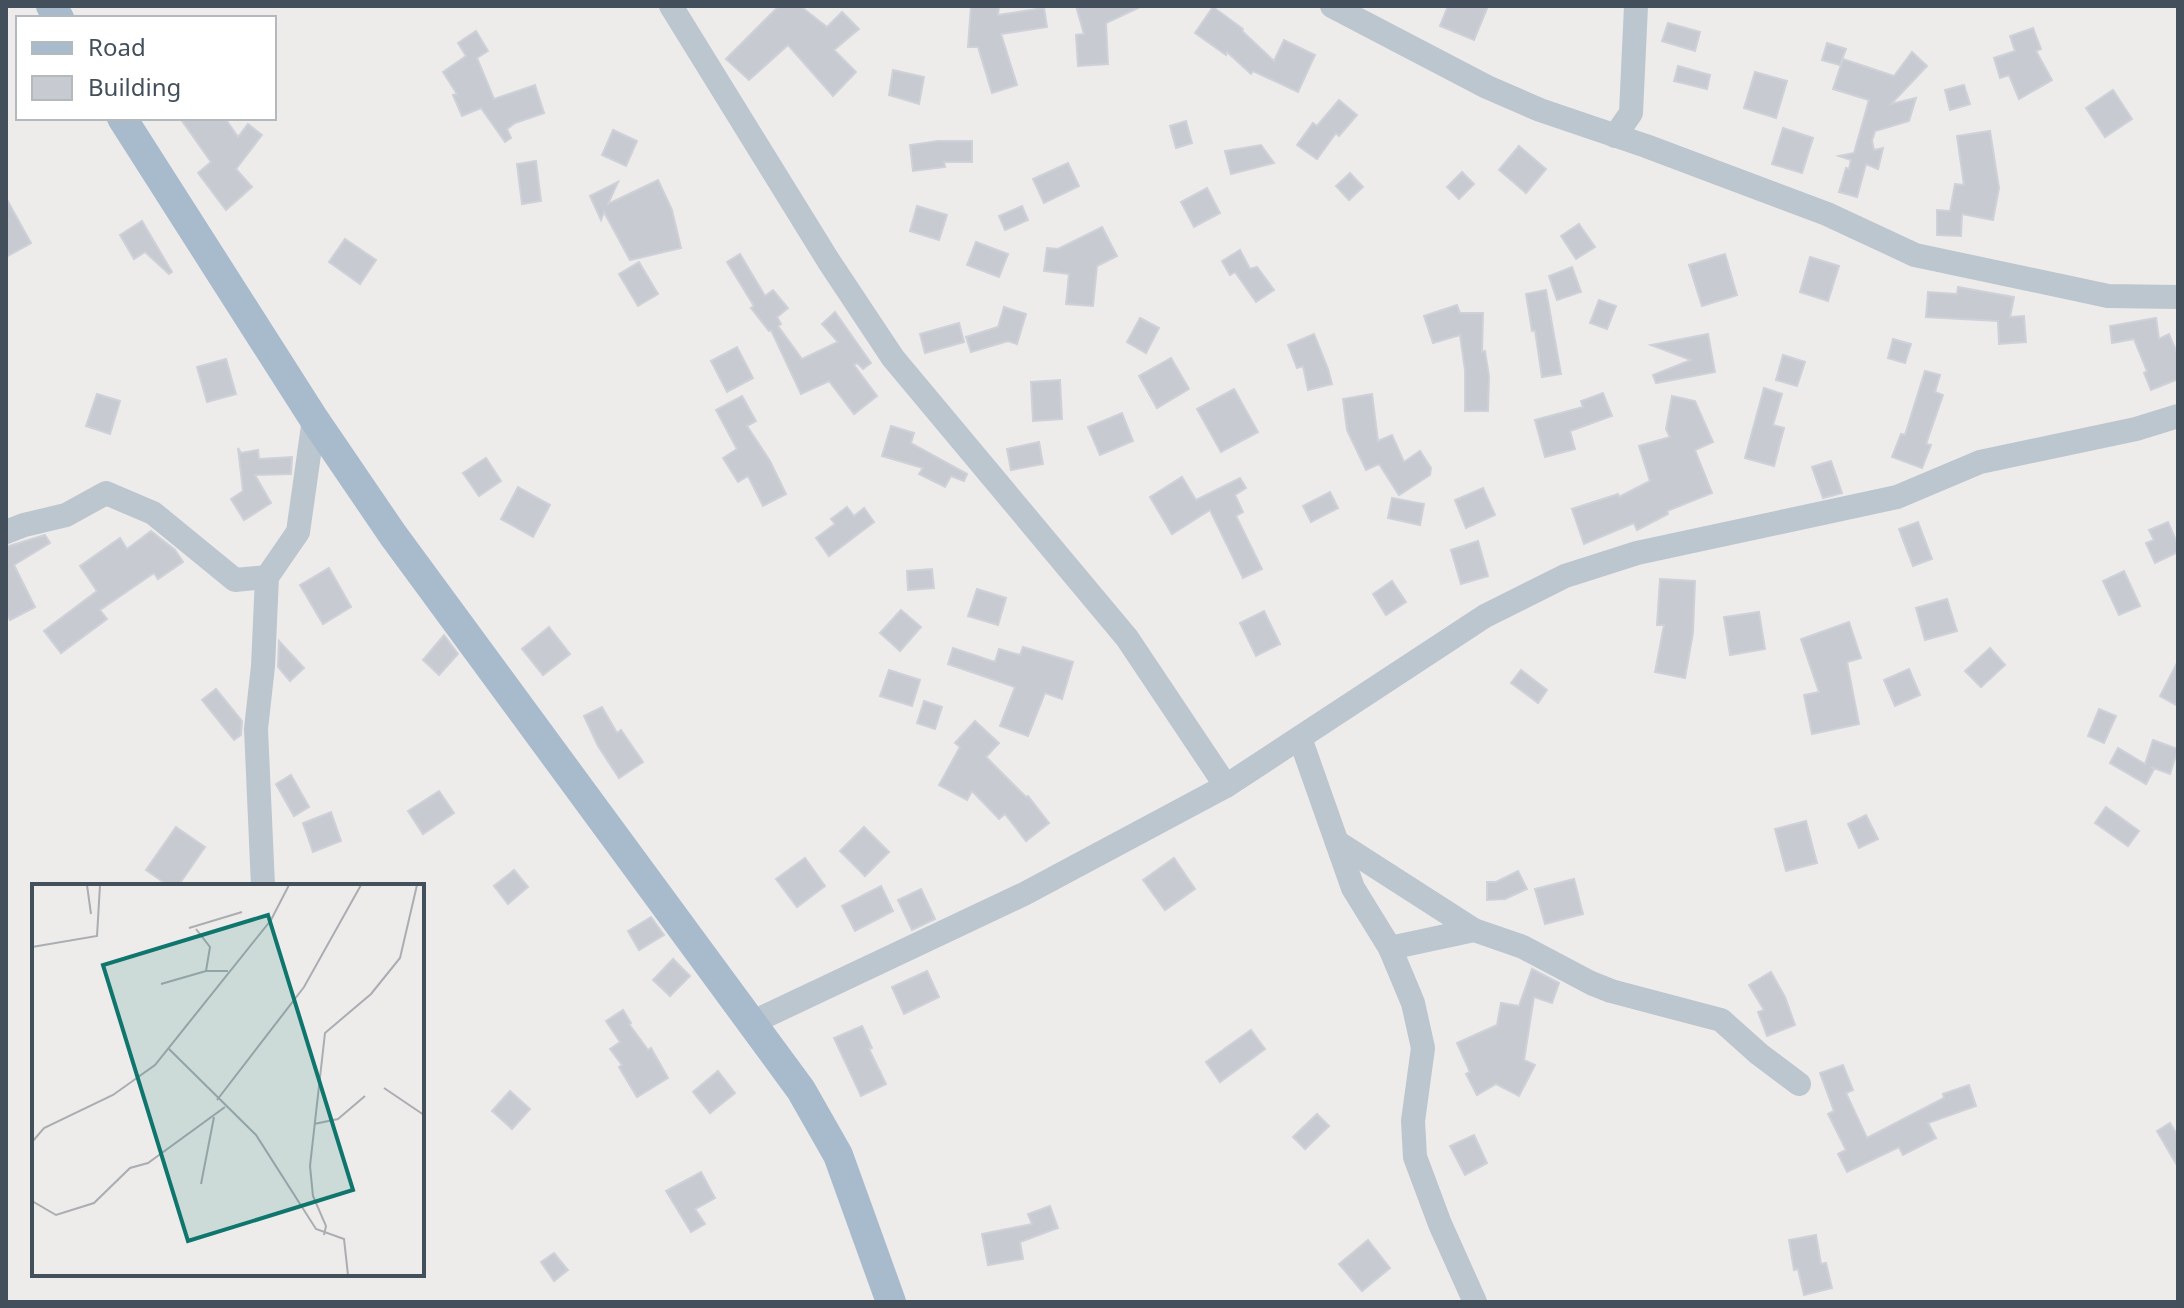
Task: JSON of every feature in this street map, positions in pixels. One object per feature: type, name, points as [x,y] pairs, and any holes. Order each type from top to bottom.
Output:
[{"type":"main road","points":[[123,120],[314,419],[393,535],[801,1090],[838,1155],[891,1302]]},
{"type":"street","points":[[671,6],[828,260],[893,358],[1127,638],[1226,786]]},
{"type":"street","points":[[1332,6],[1487,87],[1540,110],[1827,214],[1915,255],[2108,296],[2178,297]]},
{"type":"street","points":[[1615,136],[1631,113],[1636,6]]},
{"type":"street","points":[[753,1022],[1024,894],[1226,786],[1485,616],[1565,576],[1637,553],[1897,497],[1980,462],[2136,429],[2178,416]]},
{"type":"street","points":[[263,884],[256,729],[263,666],[267,577],[298,532],[314,419]]},
{"type":"street","points":[[6,532],[66,515],[106,493],[153,513],[235,580],[267,577]]},
{"type":"street","points":[[1300,738],[1353,888],[1390,948],[1413,1003],[1423,1048],[1413,1121],[1415,1157],[1440,1224],[1475,1302]]},
{"type":"street","points":[[1337,842],[1474,930],[1523,947],[1611,991],[1721,1020],[1799,1084]]},
{"type":"street","points":[[1390,948],[1474,930]]},
{"type":"building","points":[[779,6],[800,6],[827,27],[842,12],[859,29],[834,50],[856,72],[833,96],[788,45],[749,80],[726,59]]},
{"type":"building","points":[[971,6],[999,6],[998,15],[1044,8],[1047,27],[1001,34],[1017,85],[992,93],[978,47],[968,47]]},
{"type":"building","points":[[1076,6],[1142,6],[1106,23],[1108,64],[1078,66],[1076,35],[1084,34]]},
{"type":"building","points":[[1448,6],[1488,6],[1474,40],[1440,26]]},
{"type":"building","points":[[1213,7],[1243,29],[1274,61],[1284,40],[1315,55],[1298,92],[1253,71],[1251,74],[1227,52],[1226,55],[1195,33]]},
{"type":"building","points":[[1668,23],[1700,32],[1695,51],[1662,41]]},
{"type":"building","points":[[2033,28],[2041,49],[2036,51],[2052,80],[2019,99],[2009,75],[2000,78],[1994,58],[2015,51],[2010,36]]},
{"type":"building","points":[[476,31],[488,51],[477,58],[494,99],[535,85],[544,113],[515,123],[507,129],[511,138],[505,142],[481,108],[462,116],[453,95],[457,94],[443,72],[466,56],[458,43]]},
{"type":"building","points":[[1827,43],[1846,49],[1840,65],[1822,60]]},
{"type":"building","points":[[1912,52],[1927,66],[1891,104],[1916,98],[1909,121],[1875,131],[1872,141],[1874,150],[1883,148],[1878,169],[1866,164],[1857,197],[1839,192],[1851,160],[1839,156],[1854,153],[1869,100],[1833,89],[1843,59],[1894,76]]},
{"type":"building","points":[[1678,66],[1710,75],[1707,89],[1674,81]]},
{"type":"building","points":[[893,70],[924,77],[919,104],[889,95]]},
{"type":"building","points":[[1755,72],[1787,81],[1776,118],[1744,108]]},
{"type":"building","points":[[1964,85],[1970,104],[1950,110],[1945,90]]},
{"type":"building","points":[[2113,90],[2132,119],[2105,137],[2086,108]]},
{"type":"building","points":[[1339,100],[1357,115],[1339,136],[1336,133],[1317,159],[1297,145],[1313,123],[1317,126]]},
{"type":"building","points":[[181,120],[226,120],[238,137],[248,124],[262,135],[236,169],[252,187],[226,210],[198,173],[211,162]]},
{"type":"building","points":[[1186,121],[1192,143],[1176,148],[1170,126]]},
{"type":"building","points":[[1783,128],[1813,138],[1802,173],[1772,164]]},
{"type":"building","points":[[613,130],[637,141],[626,166],[602,155]]},
{"type":"building","points":[[1990,131],[1999,188],[1993,220],[1962,214],[1961,236],[1937,235],[1937,210],[1950,211],[1955,184],[1964,185],[1957,136]]},
{"type":"building","points":[[972,141],[972,162],[944,162],[945,167],[913,171],[910,145]]},
{"type":"building","points":[[1261,145],[1274,163],[1231,174],[1225,151]]},
{"type":"building","points":[[1519,146],[1546,169],[1526,193],[1499,170]]},
{"type":"building","points":[[536,161],[541,201],[522,204],[517,164]]},
{"type":"building","points":[[1068,163],[1079,186],[1044,203],[1033,179]]},
{"type":"building","points":[[1462,172],[1474,184],[1459,199],[1447,187]]},
{"type":"building","points":[[1350,173],[1363,187],[1349,200],[1336,186]]},
{"type":"building","points":[[658,180],[672,210],[681,248],[630,260],[604,212],[601,220],[590,196],[618,182],[608,204]]},
{"type":"building","points":[[1207,188],[1220,213],[1194,227],[1181,202]]},
{"type":"building","points":[[6,198],[31,243],[6,257]]},
{"type":"building","points":[[917,206],[947,215],[939,240],[910,231]]},
{"type":"building","points":[[1022,206],[1028,220],[1005,230],[999,216]]},
{"type":"building","points":[[142,221],[172,272],[169,274],[145,252],[134,259],[120,235]]},
{"type":"building","points":[[1579,224],[1595,247],[1576,259],[1561,236]]},
{"type":"building","points":[[1102,227],[1117,256],[1097,266],[1093,306],[1066,304],[1069,274],[1044,271],[1047,248],[1058,249]]},
{"type":"building","points":[[345,239],[376,260],[360,284],[329,262]]},
{"type":"building","points":[[976,242],[1008,254],[999,277],[967,265]]},
{"type":"building","points":[[1240,250],[1250,269],[1257,267],[1274,290],[1256,302],[1235,272],[1230,275],[1222,261]]},
{"type":"building","points":[[740,254],[765,296],[773,290],[788,308],[777,317],[781,324],[778,326],[802,359],[838,342],[822,324],[835,312],[871,363],[863,369],[857,363],[854,365],[877,396],[854,414],[829,381],[801,394],[771,330],[751,308],[754,306],[727,262]]},
{"type":"building","points":[[1725,254],[1737,295],[1702,306],[1689,265]]},
{"type":"building","points":[[1810,257],[1839,266],[1828,301],[1800,292]]},
{"type":"building","points":[[639,262],[658,294],[638,306],[619,274]]},
{"type":"building","points":[[1572,267],[1581,292],[1557,300],[1549,276]]},
{"type":"building","points":[[1958,287],[2014,297],[2010,317],[2024,316],[2026,342],[1999,344],[1998,321],[1926,317],[1928,292],[1957,294]]},
{"type":"building","points":[[1546,290],[1561,374],[1542,377],[1526,294]]},
{"type":"building","points":[[1599,300],[1616,306],[1607,329],[1590,323]]},
{"type":"building","points":[[1457,305],[1460,313],[1483,313],[1482,352],[1485,351],[1489,376],[1488,411],[1465,411],[1465,370],[1460,335],[1433,343],[1424,316]]},
{"type":"building","points":[[1004,307],[1026,314],[1017,344],[1008,341],[971,352],[966,337],[998,327]]},
{"type":"building","points":[[1140,318],[1159,328],[1146,353],[1127,342]]},
{"type":"building","points":[[2156,318],[2159,339],[2169,334],[2178,355],[2178,379],[2151,390],[2134,339],[2112,343],[2110,326]]},
{"type":"building","points":[[959,323],[964,342],[925,353],[920,334]]},
{"type":"building","points":[[1314,334],[1332,384],[1308,390],[1303,366],[1297,368],[1288,345]]},
{"type":"building","points":[[1708,334],[1715,372],[1656,383],[1653,375],[1691,360],[1651,345]]},
{"type":"building","points":[[1893,339],[1911,344],[1905,363],[1888,358]]},
{"type":"building","points":[[737,347],[753,378],[727,392],[711,361]]},
{"type":"building","points":[[1783,355],[1805,362],[1797,386],[1776,380]]},
{"type":"building","points":[[1171,358],[1189,389],[1157,408],[1139,376]]},
{"type":"building","points":[[226,359],[236,394],[207,402],[197,367]]},
{"type":"building","points":[[1925,371],[1940,375],[1935,392],[1943,395],[1926,444],[1931,445],[1922,468],[1892,457],[1901,434],[1905,435]]},
{"type":"building","points":[[1060,380],[1062,419],[1033,421],[1031,382]]},
{"type":"building","points":[[1764,388],[1782,394],[1773,425],[1784,428],[1774,466],[1745,458]]},
{"type":"building","points":[[1234,389],[1258,432],[1221,452],[1197,409]]},
{"type":"building","points":[[1603,393],[1612,416],[1570,431],[1575,449],[1545,457],[1535,420],[1583,407],[1581,401]]},
{"type":"building","points":[[97,394],[120,401],[110,434],[86,426]]},
{"type":"building","points":[[1372,394],[1378,441],[1392,435],[1404,462],[1420,451],[1431,468],[1430,475],[1399,495],[1379,464],[1366,470],[1347,430],[1343,399]]},
{"type":"building","points":[[742,396],[756,421],[747,426],[770,461],[786,494],[763,506],[748,476],[738,482],[723,458],[737,449],[716,410]]},
{"type":"building","points":[[1672,396],[1695,401],[1713,442],[1695,450],[1712,493],[1667,511],[1668,514],[1637,530],[1634,523],[1584,544],[1572,509],[1618,494],[1619,497],[1650,481],[1639,446],[1670,437],[1666,429]]},
{"type":"building","points":[[1122,413],[1133,441],[1100,455],[1088,427]]},
{"type":"building","points":[[891,426],[914,433],[911,443],[967,474],[964,481],[951,476],[945,487],[919,474],[923,468],[882,456]]},
{"type":"building","points":[[1039,442],[1043,464],[1011,470],[1007,449]]},
{"type":"building","points":[[238,448],[241,453],[258,450],[259,459],[292,457],[291,474],[255,475],[271,503],[244,520],[231,499],[243,491]]},
{"type":"building","points":[[486,458],[501,481],[479,496],[463,473]]},
{"type":"building","points":[[1831,461],[1842,493],[1823,498],[1812,467]]},
{"type":"building","points":[[1182,477],[1196,500],[1240,478],[1246,488],[1235,495],[1243,512],[1236,516],[1262,569],[1243,578],[1210,510],[1172,534],[1150,497]]},
{"type":"building","points":[[518,487],[550,505],[533,537],[501,519]]},
{"type":"building","points":[[1483,488],[1495,515],[1466,528],[1455,500]]},
{"type":"building","points":[[1330,492],[1338,508],[1311,522],[1303,506]]},
{"type":"building","points":[[1392,498],[1424,504],[1420,525],[1388,518]]},
{"type":"building","points":[[847,507],[854,516],[864,508],[874,522],[829,556],[816,538],[835,524],[831,519]]},
{"type":"building","points":[[1918,522],[1932,559],[1913,566],[1899,529]]},
{"type":"building","points":[[2168,522],[2178,552],[2155,563],[2146,543],[2154,540],[2149,530]]},
{"type":"building","points":[[151,531],[175,550],[183,562],[158,579],[154,573],[100,610],[107,619],[61,653],[44,631],[97,591],[80,566],[120,538],[127,549]]},
{"type":"building","points":[[45,535],[50,543],[14,565],[35,607],[10,620],[6,611],[6,547]]},
{"type":"building","points":[[1478,541],[1488,576],[1461,584],[1451,550]]},
{"type":"building","points":[[329,568],[351,607],[323,624],[300,585]]},
{"type":"building","points":[[932,569],[934,588],[908,590],[907,571]]},
{"type":"building","points":[[2124,571],[2140,606],[2119,615],[2103,581]]},
{"type":"building","points":[[1660,579],[1695,581],[1693,633],[1685,678],[1655,672],[1664,625],[1657,625]]},
{"type":"building","points":[[1392,581],[1406,602],[1386,615],[1373,594]]},
{"type":"building","points":[[977,589],[1006,598],[998,625],[968,616]]},
{"type":"building","points":[[1947,599],[1957,631],[1925,640],[1916,608]]},
{"type":"building","points":[[901,610],[921,627],[900,651],[880,633]]},
{"type":"building","points":[[1264,611],[1280,644],[1256,656],[1240,623]]},
{"type":"building","points":[[1759,612],[1765,649],[1730,655],[1724,617]]},
{"type":"building","points":[[1849,622],[1861,658],[1847,662],[1859,724],[1812,734],[1804,695],[1819,692],[1801,639]]},
{"type":"building","points":[[549,627],[570,654],[543,675],[522,649]]},
{"type":"building","points":[[444,635],[458,654],[439,675],[423,660]]},
{"type":"building","points":[[279,641],[304,668],[290,681],[278,667]]},
{"type":"building","points":[[1023,647],[1073,662],[1062,699],[1045,693],[1028,736],[1000,726],[1015,687],[948,664],[953,648],[995,662],[999,649],[1020,655]]},
{"type":"building","points":[[1990,648],[2005,665],[1981,687],[1965,671]]},
{"type":"building","points":[[2178,661],[2178,706],[2160,696]]},
{"type":"building","points":[[1909,669],[1920,695],[1895,706],[1884,680]]},
{"type":"building","points":[[889,670],[920,680],[912,706],[880,696]]},
{"type":"building","points":[[1521,670],[1547,690],[1538,703],[1511,683]]},
{"type":"building","points":[[216,689],[242,721],[241,735],[234,740],[202,700]]},
{"type":"building","points":[[924,701],[942,707],[935,729],[917,723]]},
{"type":"building","points":[[602,707],[617,733],[621,730],[643,762],[619,778],[598,746],[584,716]]},
{"type":"building","points":[[2099,709],[2116,716],[2104,743],[2088,736]]},
{"type":"building","points":[[975,721],[999,743],[986,757],[1028,796],[1049,823],[1026,841],[1005,814],[999,819],[972,791],[967,800],[939,785],[960,747],[955,743]]},
{"type":"building","points":[[2153,740],[2178,749],[2170,774],[2151,767],[2154,769],[2146,784],[2110,763],[2118,748],[2145,764]]},
{"type":"building","points":[[291,775],[309,807],[294,816],[276,784]]},
{"type":"building","points":[[439,791],[454,813],[423,834],[408,811]]},
{"type":"building","points":[[2106,807],[2139,831],[2128,846],[2095,823]]},
{"type":"building","points":[[331,812],[341,841],[313,852],[303,823]]},
{"type":"building","points":[[1866,815],[1878,839],[1859,848],[1848,824]]},
{"type":"building","points":[[1806,821],[1817,863],[1786,871],[1775,829]]},
{"type":"building","points":[[176,827],[205,847],[179,884],[166,884],[146,870]]},
{"type":"building","points":[[864,827],[889,852],[865,876],[840,851]]},
{"type":"building","points":[[805,858],[825,886],[797,907],[776,879]]},
{"type":"building","points":[[1174,858],[1195,889],[1165,910],[1143,880]]},
{"type":"building","points":[[514,870],[528,887],[508,904],[494,886]]},
{"type":"building","points":[[1518,871],[1527,889],[1505,899],[1487,900],[1487,882],[1496,882]]},
{"type":"building","points":[[1574,879],[1583,914],[1545,924],[1535,889]]},
{"type":"building","points":[[881,886],[893,911],[855,931],[842,906]]},
{"type":"building","points":[[921,889],[935,919],[912,930],[898,900]]},
{"type":"building","points":[[651,917],[664,935],[639,950],[628,931]]},
{"type":"building","points":[[673,959],[690,976],[670,996],[653,980]]},
{"type":"building","points":[[1532,969],[1559,983],[1552,1003],[1534,997],[1524,1060],[1535,1065],[1519,1096],[1496,1084],[1477,1095],[1466,1074],[1470,1072],[1457,1043],[1497,1025],[1501,1003],[1519,1006]]},
{"type":"building","points":[[927,971],[939,997],[904,1014],[892,987]]},
{"type":"building","points":[[1771,972],[1785,997],[1795,1025],[1767,1036],[1758,1012],[1764,1010],[1749,985]]},
{"type":"building","points":[[623,1010],[629,1024],[648,1050],[651,1048],[668,1078],[637,1097],[619,1067],[622,1065],[610,1049],[620,1042],[606,1021]]},
{"type":"building","points":[[862,1026],[886,1084],[861,1096],[834,1038]]},
{"type":"building","points":[[1251,1030],[1265,1049],[1220,1082],[1206,1062]]},
{"type":"building","points":[[1843,1065],[1853,1090],[1846,1093],[1867,1138],[1944,1098],[1943,1094],[1969,1085],[1976,1106],[1928,1123],[1936,1138],[1903,1155],[1899,1147],[1847,1172],[1838,1154],[1846,1150],[1828,1114],[1834,1111],[1820,1073]]},
{"type":"building","points":[[718,1071],[735,1093],[710,1113],[693,1092]]},
{"type":"building","points":[[510,1091],[530,1109],[512,1129],[492,1111]]},
{"type":"building","points":[[1317,1114],[1329,1126],[1305,1149],[1293,1137]]},
{"type":"building","points":[[2170,1123],[2178,1136],[2178,1167],[2157,1131]]},
{"type":"building","points":[[1474,1135],[1487,1163],[1465,1175],[1450,1146]]},
{"type":"building","points":[[701,1172],[715,1198],[695,1209],[705,1224],[691,1232],[666,1191]]},
{"type":"building","points":[[1050,1206],[1058,1228],[1020,1242],[1023,1259],[988,1265],[982,1234],[1032,1224],[1028,1214]]},
{"type":"building","points":[[1816,1235],[1821,1264],[1826,1263],[1832,1288],[1804,1295],[1798,1269],[1794,1270],[1789,1240]]},
{"type":"building","points":[[1368,1240],[1390,1268],[1362,1291],[1339,1264]]},
{"type":"building","points":[[554,1253],[568,1270],[554,1281],[541,1262]]}]
